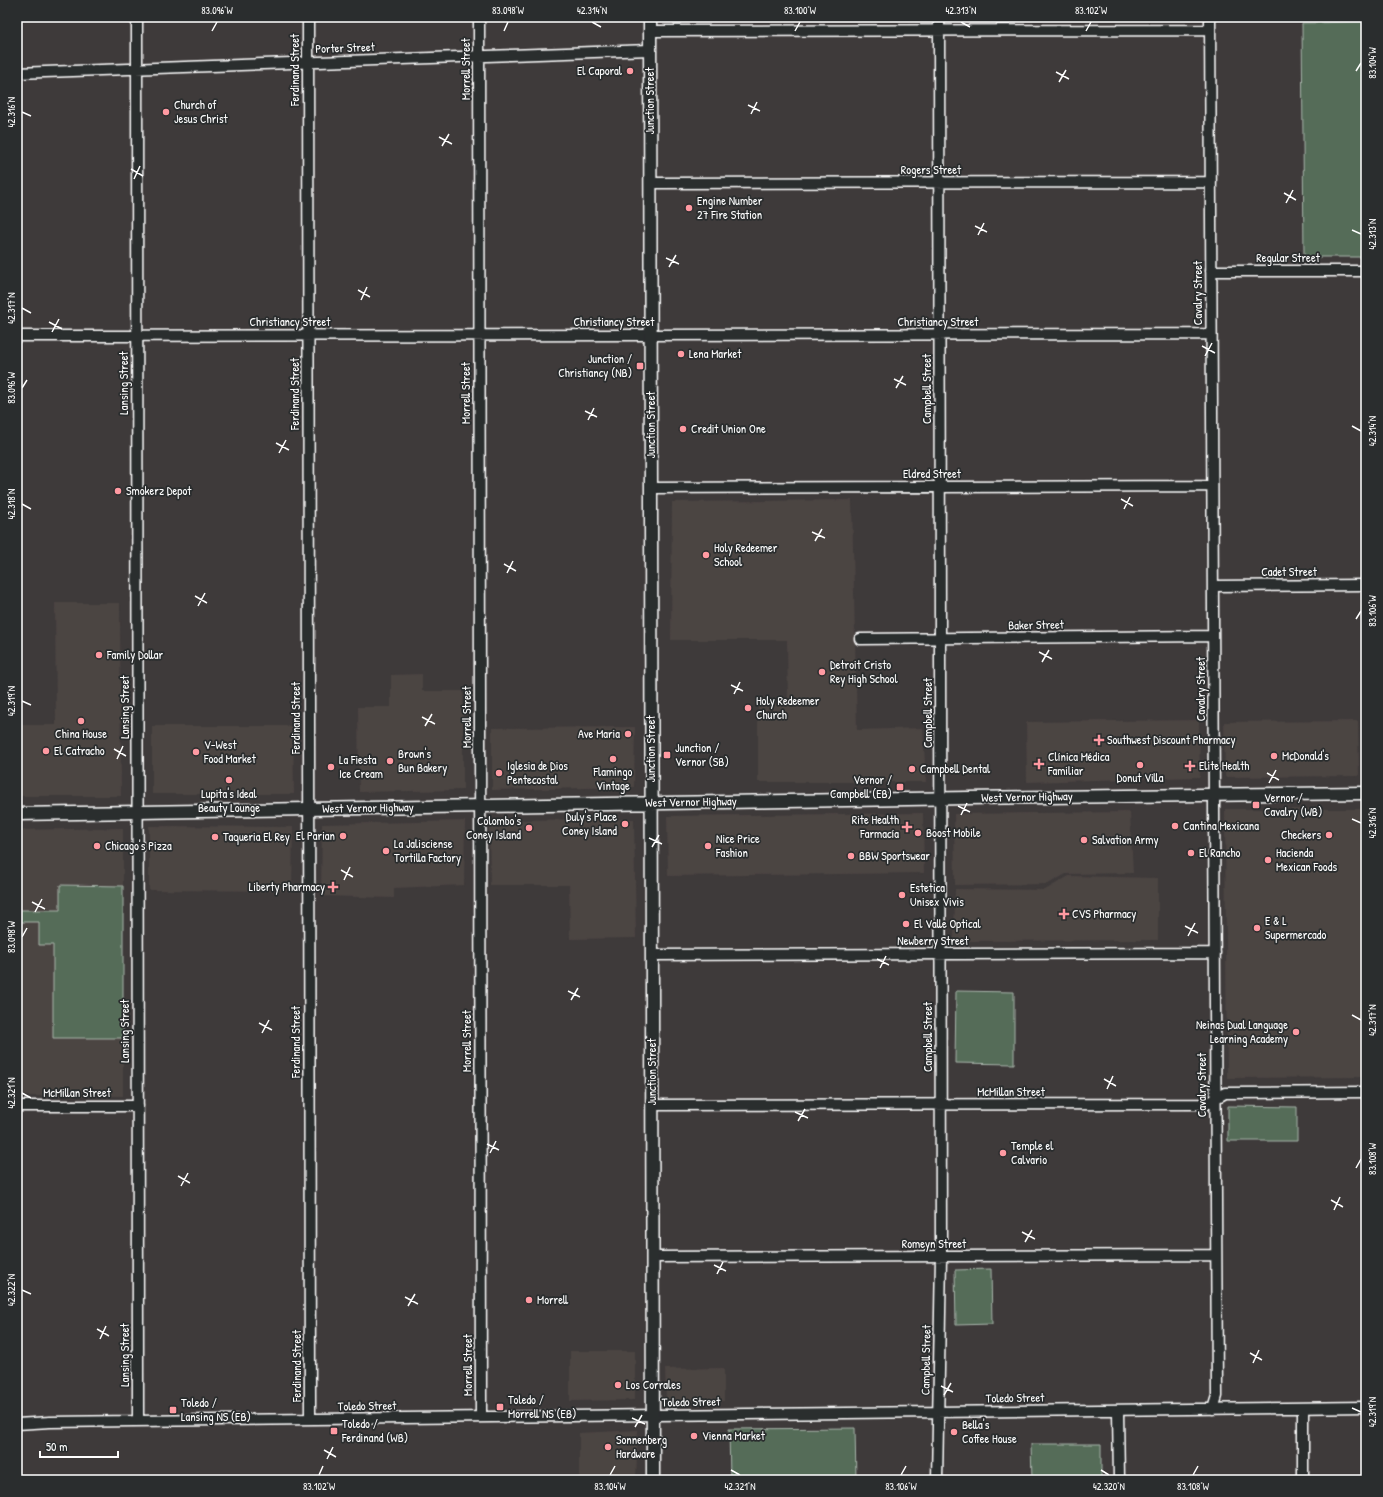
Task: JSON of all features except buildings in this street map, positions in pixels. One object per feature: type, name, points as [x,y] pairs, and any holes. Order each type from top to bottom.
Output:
[{"type":"street","name":"Lansing Street","points":[[137,17],[138,1421]]},
{"type":"street","name":"Ferdinand Street","points":[[308,17],[310,1419]]},
{"type":"street","name":"Morrell Street","points":[[479,17],[481,1417]]},
{"type":"street","name":"Junction Street","points":[[650,17],[653,1480]]},
{"type":"street","name":"Campbell Street","points":[[937,1480],[941,1257],[939,17]]},
{"type":"street","name":"Cavalry Street","points":[[1210,17],[1215,1255],[1217,1396],[1213,1409]]},
{"type":"street","points":[[650,31],[1210,30]]},
{"type":"street","name":"Porter Street","points":[[17,72],[650,50]]},
{"type":"street","name":"Rogers Street","points":[[651,183],[1211,182]]},
{"type":"street","name":"Regular Street","points":[[1211,271],[1366,271]]},
{"type":"street","name":"Christiancy Street","points":[[17,336],[479,334],[1212,334]]},
{"type":"street","name":"Eldred Street","points":[[651,488],[1212,486]]},
{"type":"street","name":"Cadet Street","points":[[1213,586],[1366,585]]},
{"type":"street","name":"Baker Street","points":[[860,639],[1213,636]]},
{"type":"street","name":"West Vernor Highway","points":[[17,814],[941,798],[1366,793]]},
{"type":"street","name":"Newberry Street","points":[[652,955],[1214,953]]},
{"type":"street","name":"McMillan Street","points":[[652,1105],[941,1106],[1206,1104],[1224,1093],[1366,1092]]},
{"type":"street","name":"McMillan Street","points":[[17,1106],[138,1106]]},
{"type":"street","name":"Romeyn Street","points":[[653,1258],[1215,1255]]},
{"type":"street","name":"Toledo Street","points":[[17,1424],[138,1421],[1366,1407]]},
{"type":"street","points":[[1303,1408],[1303,1480]]},
{"type":"street","points":[[1118,1410],[1119,1480]]},
{"type":"shaded area","name":"Detroit Cristo Rey High School","points":[[852,500],[857,730],[923,728],[926,782],[758,782],[758,706],[765,706],[765,704],[788,703],[787,640],[671,640],[672,502]]},
{"type":"shaded area","points":[[55,603],[120,603],[121,796],[17,796],[17,725],[56,725]]},
{"type":"shaded area","points":[[422,674],[422,691],[463,691],[463,790],[359,792],[358,707],[391,707],[391,675]]},
{"type":"shaded area","points":[[1199,720],[1200,777],[1027,782],[1026,722]]},
{"type":"shaded area","points":[[1358,721],[1359,776],[1225,777],[1224,722]]},
{"type":"shaded area","points":[[152,726],[293,726],[294,794],[152,794]]},
{"type":"shaded area","points":[[635,727],[634,787],[492,790],[492,728]]},
{"type":"shaded area","points":[[1225,809],[1366,809],[1366,1077],[1227,1078]]},
{"type":"shaded area","points":[[1130,812],[1133,873],[1066,874],[1048,884],[955,885],[954,814]]},
{"type":"shaded area","points":[[923,813],[924,873],[668,876],[667,816]]},
{"type":"shaded area","points":[[634,819],[636,938],[570,939],[569,885],[490,885],[489,820]]},
{"type":"shaded area","points":[[465,821],[464,885],[394,888],[394,898],[321,896],[322,824]]},
{"type":"shaded area","points":[[149,826],[293,827],[292,891],[149,890]]},
{"type":"shaded area","points":[[123,828],[123,1096],[17,1096],[17,830]]},
{"type":"shaded area","points":[[1069,876],[1158,878],[1158,940],[954,941],[955,889],[1045,890]]},
{"type":"shaded area","points":[[570,1351],[635,1351],[635,1400],[570,1401]]},
{"type":"shaded area","points":[[724,1368],[724,1401],[666,1402],[665,1369]]},
{"type":"shaded area","name":"Sonnenberg Hardware","points":[[638,1430],[636,1480],[579,1480],[579,1433]]},
{"type":"green space","points":[[1366,22],[1366,257],[1304,257],[1302,23]]},
{"type":"green space","points":[[60,885],[123,886],[123,1038],[53,1038],[53,945],[39,945],[39,922],[17,922],[17,910],[60,910]]},
{"type":"green space","points":[[956,991],[1014,992],[1014,1064],[955,1063]]},
{"type":"green space","points":[[1228,1106],[1297,1107],[1297,1141],[1228,1141]]},
{"type":"green space","points":[[991,1269],[992,1324],[956,1325],[955,1270]]},
{"type":"green space","points":[[855,1428],[856,1480],[730,1480],[729,1429]]},
{"type":"green space","points":[[1031,1444],[1101,1444],[1101,1480],[1032,1480]]},
{"type":"place","name":"El Caporal","points":[[630,71]]},
{"type":"place","name":"Church of Jesus Christ","points":[[166,112]]},
{"type":"place","name":"Engine Number 27 Fire Station","points":[[689,208]]},
{"type":"place","name":"Lena Market","points":[[681,354]]},
{"type":"place","name":"Junction / Christiancy (NB)","points":[[640,366]]},
{"type":"place","name":"Credit Union One","points":[[683,429]]},
{"type":"place","name":"Smokerz Depot","points":[[118,491]]},
{"type":"place","name":"Holy Redeemer School","points":[[706,555]]},
{"type":"place","name":"Family Dollar","points":[[99,655]]},
{"type":"place","name":"Detroit Cristo Rey High School","points":[[822,672]]},
{"type":"place","name":"Holy Redeemer Church","points":[[748,708]]},
{"type":"place","name":"China House","points":[[81,721]]},
{"type":"place","name":"Ave Maria","points":[[628,734]]},
{"type":"place","name":"Southwest Discount Pharmacy","points":[[1099,740]]},
{"type":"place","name":"El Catracho","points":[[46,751]]},
{"type":"place","name":"V-West Food Market","points":[[196,752]]},
{"type":"place","name":"Junction / Vernor (SB)","points":[[667,755]]},
{"type":"place","name":"McDonald's","points":[[1274,756]]},
{"type":"place","name":"Flamingo Vintage","points":[[613,759]]},
{"type":"place","name":"Brown's Bun Bakery","points":[[390,761]]},
{"type":"place","name":"Clínica Médica Familiar","points":[[1039,764]]},
{"type":"place","name":"Donut Villa","points":[[1140,765]]},
{"type":"place","name":"Elite Health","points":[[1190,766]]},
{"type":"place","name":"La Fiesta Ice Cream","points":[[331,767]]},
{"type":"place","name":"Campbell Dental","points":[[912,769]]},
{"type":"place","name":"Iglesia de Dios Pentecostal","points":[[499,773]]},
{"type":"place","name":"Lupita's Ideal Beauty Lounge","points":[[229,780]]},
{"type":"place","name":"Vernor / Campbell (EB)","points":[[900,787]]},
{"type":"place","name":"Vernor / Cavalry (WB)","points":[[1256,805]]},
{"type":"place","name":"Duly's Place Coney Island","points":[[625,824]]},
{"type":"place","name":"Cantina Mexicana","points":[[1175,826]]},
{"type":"place","name":"Rite Health Farmacía","points":[[907,827]]},
{"type":"place","name":"Colombo's Coney Island","points":[[529,828]]},
{"type":"place","name":"Boost Mobile","points":[[918,833]]},
{"type":"place","name":"Checkers","points":[[1329,835]]},
{"type":"place","name":"El Parian","points":[[343,836]]},
{"type":"place","name":"Taqueria El Rey","points":[[215,837]]},
{"type":"place","name":"Salvation Army","points":[[1084,840]]},
{"type":"place","name":"Chicago's Pizza","points":[[97,846]]},
{"type":"place","name":"Nice Price Fashion","points":[[708,846]]},
{"type":"place","name":"La Jalisciense Tortilla Factory","points":[[386,851]]},
{"type":"place","name":"El Rancho","points":[[1191,853]]},
{"type":"place","name":"BBW Sportswear","points":[[851,856]]},
{"type":"place","name":"Hacienda Mexican Foods","points":[[1268,860]]},
{"type":"place","name":"Liberty Pharmacy","points":[[333,887]]},
{"type":"place","name":"Estetica Unisex Vivis","points":[[902,895]]},
{"type":"place","name":"CVS Pharmacy","points":[[1064,914]]},
{"type":"place","name":"El Valle Optical","points":[[906,924]]},
{"type":"place","name":"E & L Supermercado","points":[[1257,928]]},
{"type":"place","name":"Neinas Dual Language Learning Academy","points":[[1296,1032]]},
{"type":"place","name":"Temple el Calvario","points":[[1003,1153]]},
{"type":"place","name":"Morrell","points":[[529,1300]]},
{"type":"place","name":"Los Corrales","points":[[618,1385]]},
{"type":"place","name":"Toledo / Morrell NS (EB)","points":[[500,1407]]},
{"type":"place","name":"Toledo / Lansing NS (EB)","points":[[173,1410]]},
{"type":"place","name":"Toledo / Ferdinand (WB)","points":[[334,1431]]},
{"type":"place","name":"Bella's Coffee House","points":[[954,1432]]},
{"type":"place","name":"Vienna Market","points":[[694,1436]]},
{"type":"place","name":"Sonnenberg Hardware","points":[[608,1447]]}]
